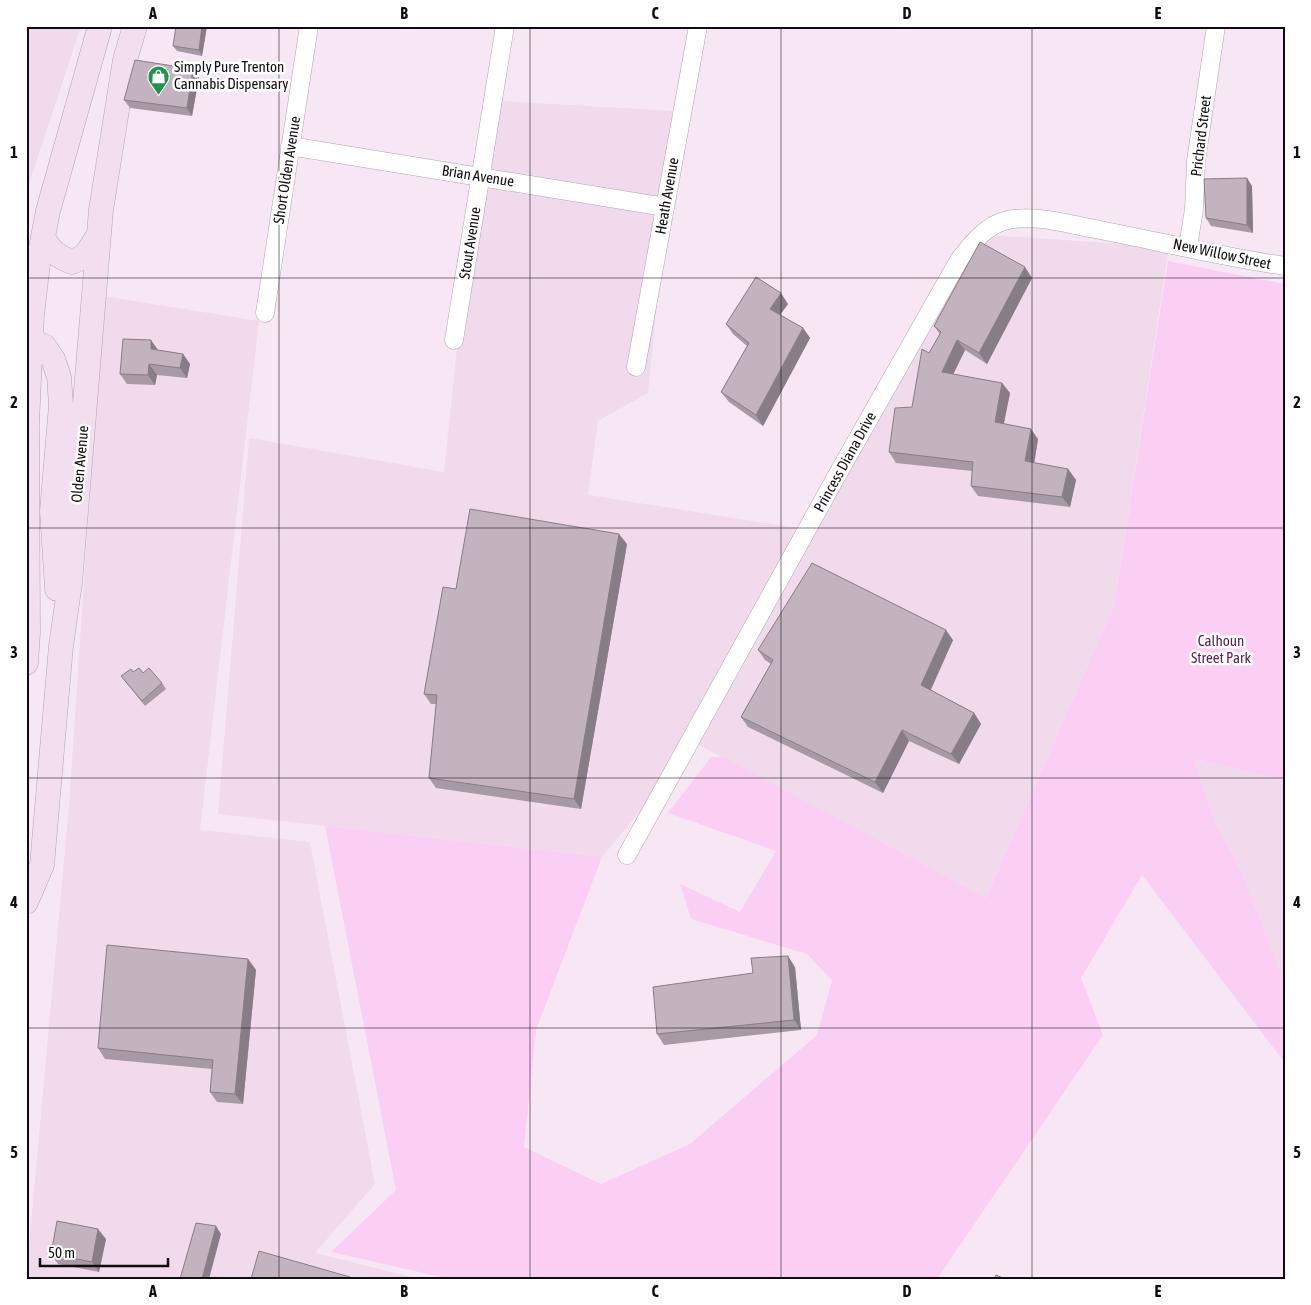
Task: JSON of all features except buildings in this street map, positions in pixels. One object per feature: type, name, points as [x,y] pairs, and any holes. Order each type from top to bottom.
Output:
[{"type":"main road","points":[[26,663],[28,340],[43,237],[100,26]]},
{"type":"main road","name":"Olden Avenue","points":[[26,902],[42,865],[61,646],[70,583],[99,235],[112,133],[125,60],[135,26]]},
{"type":"main road","points":[[92,54],[125,60]]},
{"type":"main road","points":[[43,237],[49,249],[59,257],[72,262],[85,256],[99,235]]},
{"type":"main road","points":[[28,340],[44,346],[53,359],[59,377],[61,405],[52,511],[61,646]]},
{"type":"street","name":"Short Olden Avenue","points":[[265,313],[309,26]]},
{"type":"street","name":"Stout Avenue","points":[[454,340],[505,26]]},
{"type":"street","name":"Heath Avenue","points":[[636,366],[698,26]]},
{"type":"street","name":"Prichard Street","points":[[1188,247],[1194,209],[1196,162],[1216,26]]},
{"type":"street","name":"Brian Avenue","points":[[290,146],[665,207]]},
{"type":"street","name":"Princess Diana Drive","points":[[628,855],[843,465],[959,260],[972,243],[986,231],[1004,221],[1025,219],[1050,220],[1158,241]]},
{"type":"street","name":"New Willow Street","points":[[1158,241],[1231,259],[1285,266]]},
{"type":"shaded area","points":[[26,26],[81,26],[26,193]]},
{"type":"shaded area","points":[[483,100],[676,111],[648,393],[598,421],[588,495],[798,528],[974,234],[1169,247],[1114,606],[986,898],[688,739],[667,779],[602,857],[218,814],[249,438],[444,472]]},
{"type":"shaded area","points":[[103,296],[259,321],[200,830],[310,842],[375,1184],[315,1253],[420,1279],[26,1279],[69,806]]},
{"type":"shaded area","points":[[1194,759],[1285,780],[1285,984],[1242,873],[1215,823]]},
{"type":"green space","name":"Calhoun Street Park","points":[[1168,261],[1285,284],[1285,780],[1194,759],[1215,823],[1242,873],[1285,984],[1285,1063],[1142,875],[1081,978],[1103,1035],[937,1279],[450,1279],[331,1252],[396,1190],[325,826],[602,857],[536,1030],[524,1147],[601,1184],[690,1144],[817,1035],[832,980],[807,954],[691,919],[680,884],[740,912],[776,851],[668,813],[711,757],[723,757],[986,898],[1114,606]]},
{"type":"place","name":"Simply Pure Trenton Cannabis Dispensary","points":[[158,95]]}]
